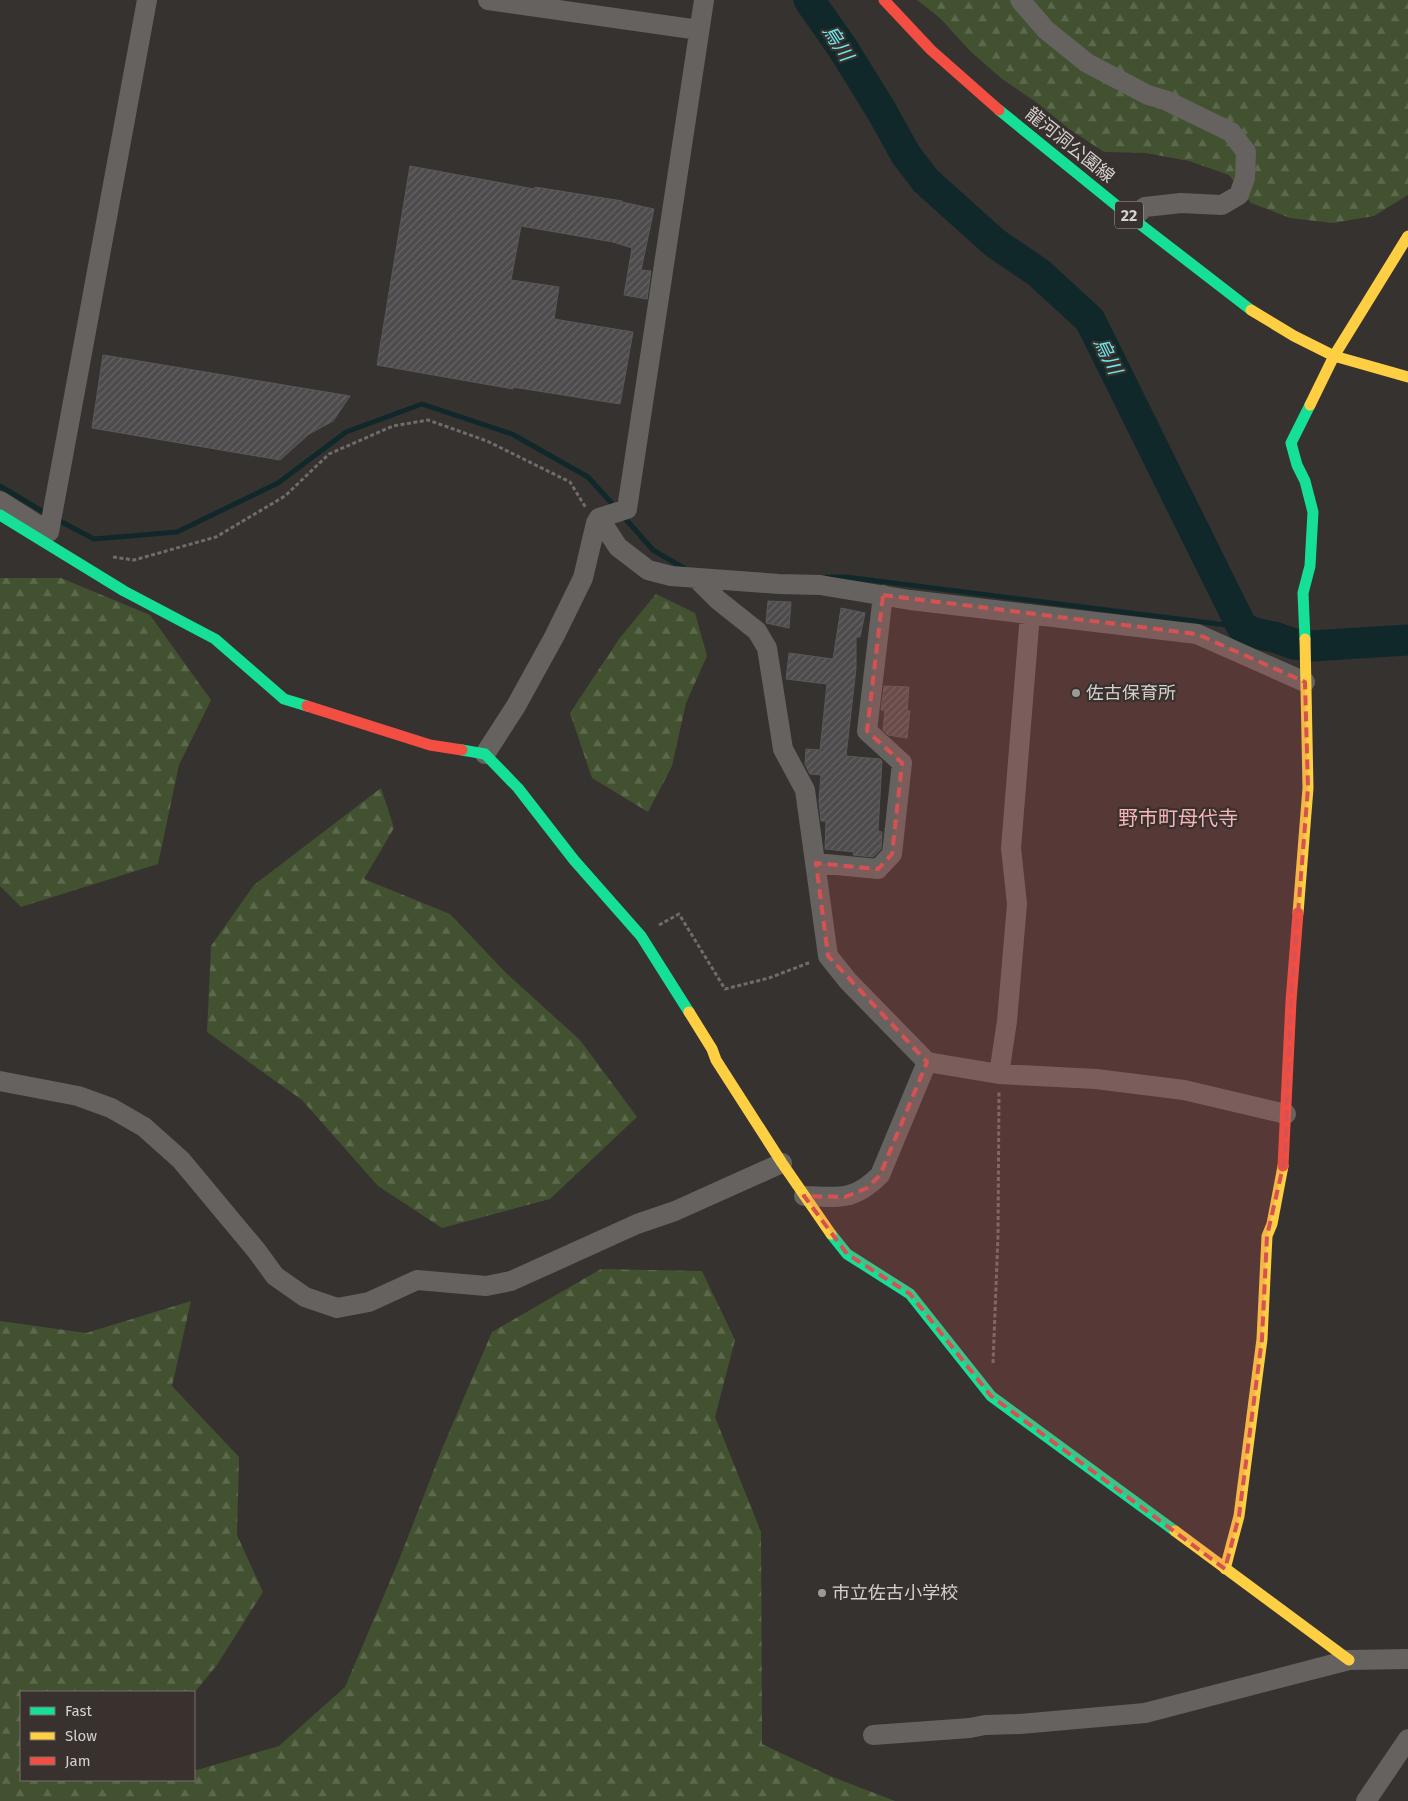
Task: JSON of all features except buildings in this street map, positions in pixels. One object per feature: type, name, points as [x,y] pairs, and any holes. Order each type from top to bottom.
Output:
[{"type":"street","points":[[0,501],[49,532],[147,0]]},
{"type":"street","points":[[488,0],[699,30]]},
{"type":"street","points":[[597,520],[627,508],[704,0]]},
{"type":"street","name":"龍河洞公園線","points":[[884,0],[931,50],[976,91],[1132,218],[1252,310],[1294,336],[1334,356],[1408,377]]},
{"type":"street","points":[[1020,0],[1046,30],[1087,63],[1148,95],[1165,100],[1231,132],[1246,152],[1245,178],[1239,195],[1222,205],[1181,203],[1145,207],[1132,218]]},
{"type":"street","points":[[1225,1569],[1239,1516],[1262,1340],[1267,1236],[1272,1224],[1285,1158],[1291,1001],[1308,788],[1303,593],[1310,566],[1313,512],[1305,480],[1297,465],[1291,443],[1334,356],[1392,258],[1408,236]]},
{"type":"street","points":[[0,515],[124,591],[215,639],[284,699],[430,745],[486,754],[518,788],[574,860],[641,936],[782,1164],[847,1254],[910,1294],[991,1396],[1349,1660]]},
{"type":"street","points":[[597,520],[618,548],[648,570],[671,576],[820,585],[882,595],[1197,634],[1305,676]]},
{"type":"street","points":[[486,754],[545,654],[583,578],[597,520]]},
{"type":"street","points":[[696,578],[718,600],[757,631],[767,648],[783,749],[805,790],[828,956],[848,981],[927,1062],[999,1074],[1096,1080],[1184,1090],[1286,1114]]},
{"type":"street","points":[[816,862],[878,869],[892,854],[902,763],[866,731],[882,595]]},
{"type":"street","points":[[999,1074],[1007,1021],[1017,904],[1011,848],[1030,614]]},
{"type":"street","points":[[804,1196],[845,1197],[867,1188],[880,1175],[927,1062]]},
{"type":"street","points":[[0,1081],[78,1096],[111,1108],[144,1127],[181,1160],[256,1250],[275,1276],[305,1297],[337,1308],[368,1302],[417,1280],[486,1286],[511,1282],[637,1224],[675,1211],[782,1164]]},
{"type":"street","points":[[873,1735],[1144,1713],[1349,1660],[1408,1659]]},
{"type":"street","points":[[1366,1801],[1408,1739]]},
{"type":"path","points":[[105,556],[134,560],[216,537],[285,496],[329,454],[394,426],[428,420],[487,441],[525,458],[570,482],[597,520]]},
{"type":"path","points":[[641,936],[679,914],[726,989],[769,978],[828,956]]},
{"type":"path","points":[[993,1368],[998,1236],[999,1074]]},
{"type":"highlighted area","points":[[883,595],[1197,634],[1305,682],[1308,788],[1291,1001],[1285,1158],[1267,1236],[1262,1339],[1239,1516],[1225,1569],[991,1396],[910,1294],[847,1254],[804,1196],[845,1197],[867,1188],[880,1175],[927,1062],[828,956],[816,863],[878,869],[892,854],[902,763],[867,731]]},
{"type":"green space","points":[[917,0],[1408,0],[1408,195],[1374,216],[1333,223],[1290,218],[1251,203],[1229,175],[1189,161],[1146,153],[1104,152],[1069,129],[1036,102],[1002,79],[970,51],[940,18]]},
{"type":"green space","points":[[0,578],[61,578],[150,615],[211,700],[179,765],[158,864],[21,907],[0,886]]},
{"type":"green space","points":[[656,594],[695,613],[707,656],[686,703],[672,766],[648,812],[592,778],[570,713],[619,639]]},
{"type":"green space","points":[[381,788],[394,828],[364,879],[450,914],[506,973],[580,1040],[637,1117],[550,1199],[442,1228],[378,1186],[302,1100],[207,1032],[211,946],[254,885]]},
{"type":"green space","points":[[601,1269],[702,1271],[735,1340],[715,1417],[761,1532],[762,1744],[830,1776],[895,1801],[0,1801],[0,1321],[86,1333],[191,1301],[172,1386],[239,1457],[237,1535],[263,1592],[217,1665],[195,1692],[20,1691],[20,1781],[195,1781],[195,1769],[279,1746],[345,1687],[492,1332]]},
{"type":"waterway","name":"烏川","points":[[809,0],[842,47],[906,155],[926,181],[995,243],[1039,273],[1090,320],[1242,627],[1254,633],[1294,644],[1311,646],[1408,640]]},
{"type":"waterway","points":[[56,519],[94,539],[177,532],[278,483],[346,432],[422,404],[512,434],[588,477],[615,507]]},
{"type":"waterway","points":[[0,486],[47,514]]},
{"type":"waterway","points":[[622,515],[653,550],[687,570]]},
{"type":"waterway","points":[[827,577],[846,577],[1242,627]]},
{"type":"traffic: fast","points":[[999,110],[1132,218],[1251,310]]},
{"type":"traffic: fast","points":[[1305,639],[1303,593],[1310,566],[1313,512],[1305,481],[1297,465],[1291,443],[1310,405]]},
{"type":"traffic: fast","points":[[0,515],[124,591],[215,639],[284,699],[307,706]]},
{"type":"traffic: fast","points":[[462,750],[485,754],[518,788],[574,860],[641,936],[689,1012]]},
{"type":"traffic: fast","points":[[831,1234],[847,1254],[910,1294],[991,1396],[1175,1531]]},
{"type":"traffic: slow","points":[[1310,405],[1334,356],[1408,236]]},
{"type":"traffic: slow","points":[[1251,310],[1294,336],[1334,356],[1408,377]]},
{"type":"traffic: slow","points":[[1298,913],[1308,788],[1305,639]]},
{"type":"traffic: slow","points":[[689,1012],[712,1049],[716,1060],[782,1163],[831,1234]]},
{"type":"traffic: slow","points":[[1225,1569],[1239,1516],[1262,1339],[1267,1236],[1272,1224],[1283,1166]]},
{"type":"traffic: slow","points":[[1175,1531],[1349,1660]]},
{"type":"traffic: jam","points":[[884,0],[931,50],[999,110]]},
{"type":"traffic: jam","points":[[307,706],[430,745],[462,750]]},
{"type":"traffic: jam","points":[[1283,1166],[1291,1001],[1298,913]]},
{"type":"place","name":"佐古保育所","points":[[1076,693]]},
{"type":"place","name":"市立佐古小学校","points":[[822,1593]]},
{"type":"district","name":"野市町母代寺","points":[[1178,818]]}]
